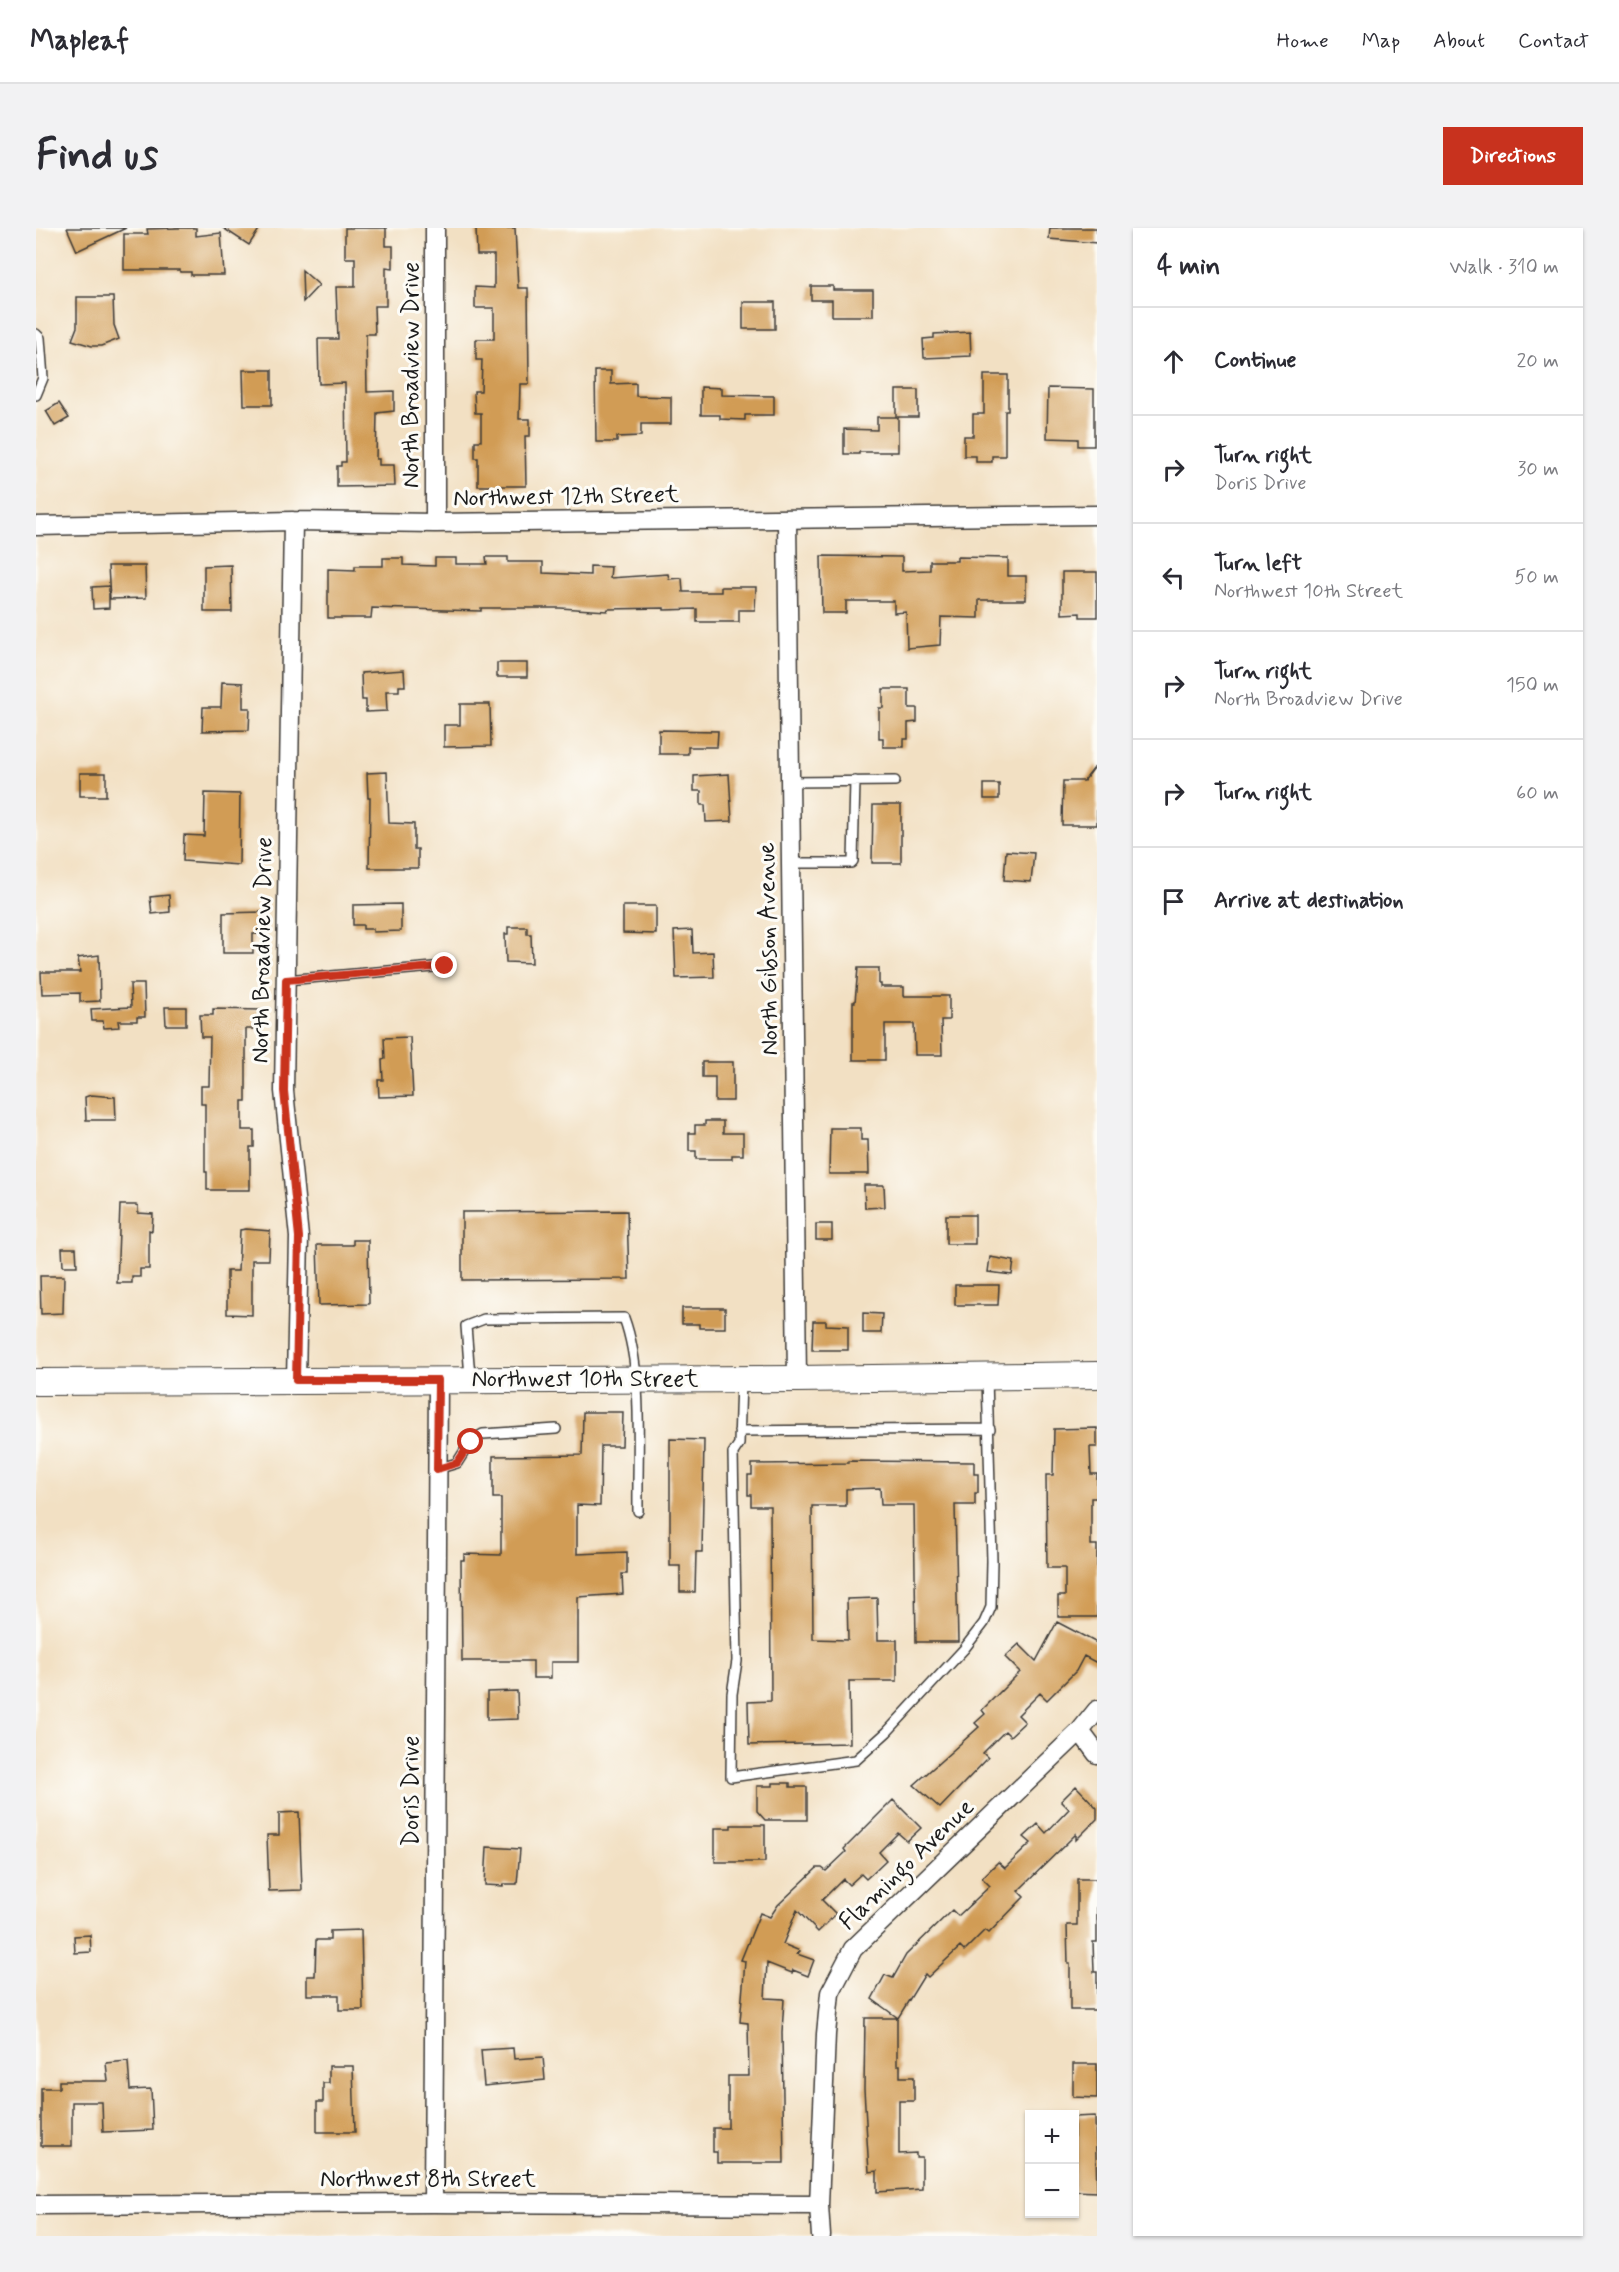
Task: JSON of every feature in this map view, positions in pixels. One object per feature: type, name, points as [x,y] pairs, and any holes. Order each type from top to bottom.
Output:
[{"type":"main road","name":"Northwest 10th Street","points":[[36,1382],[741,1377],[798,1379],[1097,1375]]},
{"type":"street","name":"North Broadview Drive","points":[[435,228],[435,523]]},
{"type":"street","name":"Northwest 12th Street","points":[[36,526],[293,521],[435,523],[1097,515]]},
{"type":"street","name":"North Gibson Avenue","points":[[787,519],[798,1379]]},
{"type":"street","name":"North Broadview Drive","points":[[293,521],[284,1091],[299,1237],[296,1380]]},
{"type":"street","name":"Doris Drive","points":[[433,2203],[438,1380]]},
{"type":"street","name":"Flamingo Avenue","points":[[821,2236],[819,2205],[826,2034],[830,1993],[853,1949],[1080,1731],[1097,1710]]},
{"type":"street","points":[[1080,1731],[1097,1754]]},
{"type":"street","name":"Northwest 8th Street","points":[[36,2205],[433,2203],[819,2205]]},
{"type":"lane","points":[[36,334],[40,338],[43,378],[36,395]]},
{"type":"lane","points":[[792,863],[851,863],[853,861],[855,781]]},
{"type":"lane","points":[[790,782],[895,781]]},
{"type":"lane","points":[[286,980],[445,966]]},
{"type":"lane","points":[[471,1380],[466,1326],[484,1319],[624,1318],[632,1339],[636,1378],[638,1511]]},
{"type":"lane","points":[[741,1377],[739,1444],[734,1453],[737,1661],[732,1694],[731,1777],[856,1760],[888,1732],[984,1623],[991,1606],[990,1429],[987,1375]]},
{"type":"lane","points":[[437,1469],[457,1463],[471,1442],[483,1434],[556,1429]]},
{"type":"lane","points":[[739,1431],[990,1429]]},
{"type":"building","points":[[67,228],[126,228],[77,251]]},
{"type":"building","points":[[196,228],[196,236],[221,233],[224,275],[191,275],[191,272],[180,272],[180,270],[124,270],[124,234],[148,234],[147,229]]},
{"type":"building","points":[[223,228],[260,228],[249,245]]},
{"type":"building","points":[[345,228],[386,228],[386,246],[393,246],[393,268],[386,267],[386,306],[374,306],[375,334],[366,334],[367,392],[394,391],[394,411],[377,413],[376,459],[379,459],[379,465],[394,465],[395,486],[337,487],[337,466],[341,466],[341,462],[346,462],[345,383],[319,384],[318,339],[338,339],[336,287],[355,287],[355,258],[345,258]]},
{"type":"building","points":[[476,228],[515,228],[518,288],[528,288],[529,384],[520,384],[519,419],[530,419],[530,436],[525,436],[526,486],[478,486],[478,458],[475,458],[475,441],[481,441],[481,413],[475,413],[474,391],[481,391],[482,360],[476,360],[476,339],[494,339],[494,308],[475,308],[475,287],[494,288],[494,255],[477,255]]},
{"type":"building","points":[[1050,228],[1097,228],[1097,243],[1049,239]]},
{"type":"building","points":[[302,270],[319,285],[303,302]]},
{"type":"building","points":[[811,286],[833,286],[833,290],[873,290],[873,316],[832,316],[832,300],[811,300]]},
{"type":"building","points":[[77,297],[113,297],[114,325],[119,339],[101,346],[92,346],[72,340],[77,327]]},
{"type":"building","points":[[743,302],[775,302],[775,329],[743,329]]},
{"type":"building","points":[[970,332],[971,356],[924,358],[923,339],[934,338],[934,334]]},
{"type":"building","points":[[243,370],[272,370],[272,405],[244,405]]},
{"type":"building","points":[[595,371],[611,371],[611,384],[636,383],[636,396],[671,397],[671,424],[641,424],[641,436],[617,437],[617,442],[596,442]]},
{"type":"building","points":[[984,375],[1008,375],[1005,456],[992,456],[992,462],[976,462],[976,456],[964,456],[964,436],[973,436],[973,414],[984,414]]},
{"type":"building","points":[[701,387],[722,388],[722,395],[774,396],[774,415],[745,415],[745,420],[720,419],[720,415],[701,415]]},
{"type":"building","points":[[1048,388],[1094,389],[1094,446],[1078,446],[1078,439],[1047,438]]},
{"type":"building","points":[[896,390],[918,390],[918,417],[896,417]]},
{"type":"building","points":[[59,403],[69,418],[55,426],[46,411]]},
{"type":"building","points":[[877,417],[898,417],[898,452],[844,454],[844,429],[877,430]]},
{"type":"building","points":[[821,556],[902,557],[902,571],[930,570],[930,561],[957,561],[957,557],[1008,558],[1008,576],[1026,576],[1026,600],[979,600],[979,618],[941,617],[940,645],[907,648],[906,612],[894,613],[894,601],[846,601],[846,613],[822,613]]},
{"type":"building","points":[[486,557],[508,557],[508,562],[543,562],[543,573],[590,575],[590,566],[611,567],[610,578],[668,574],[669,579],[682,578],[683,592],[721,592],[721,587],[756,587],[755,610],[739,610],[739,622],[697,622],[697,609],[664,610],[664,608],[608,609],[607,611],[560,608],[481,608],[481,611],[372,608],[371,618],[328,618],[328,569],[355,570],[355,566],[383,566],[383,558],[403,558],[403,565],[435,566],[435,558],[456,558],[456,564],[487,564]]},
{"type":"building","points":[[231,565],[232,612],[204,612],[204,566]]},
{"type":"building","points":[[108,566],[145,566],[146,598],[110,599]]},
{"type":"building","points":[[1062,572],[1097,572],[1097,617],[1080,617],[1080,613],[1062,614]]},
{"type":"building","points":[[109,586],[109,608],[93,609],[92,587]]},
{"type":"building","points":[[497,663],[527,663],[527,677],[497,677]]},
{"type":"building","points":[[404,670],[405,686],[399,686],[399,691],[386,691],[387,711],[366,712],[366,700],[362,700],[361,673]]},
{"type":"building","points":[[222,682],[243,683],[243,708],[250,708],[249,730],[202,731],[203,707],[221,707]]},
{"type":"building","points":[[883,689],[909,689],[909,708],[917,708],[917,722],[908,723],[908,739],[904,739],[904,747],[883,747],[883,738],[879,738],[879,708],[883,708]]},
{"type":"building","points":[[460,704],[490,704],[491,746],[444,747],[444,725],[460,725]]},
{"type":"building","points":[[659,730],[718,731],[717,747],[688,747],[688,754],[659,754]]},
{"type":"building","points":[[1097,764],[1097,825],[1062,825],[1063,781],[1084,781]]},
{"type":"building","points":[[387,772],[389,823],[414,824],[414,849],[418,849],[418,868],[369,868],[370,798],[368,798],[367,773]]},
{"type":"building","points":[[80,773],[106,773],[106,796],[80,796]]},
{"type":"building","points":[[729,774],[732,821],[706,822],[705,805],[701,805],[701,791],[694,791],[694,776]]},
{"type":"building","points":[[984,784],[999,784],[999,799],[984,799]]},
{"type":"building","points":[[205,793],[240,794],[239,865],[183,861],[184,835],[204,836]]},
{"type":"building","points":[[873,805],[901,805],[901,863],[872,863]]},
{"type":"building","points":[[1006,851],[1034,853],[1031,882],[1004,880]]},
{"type":"building","points":[[169,895],[170,912],[152,914],[150,897]]},
{"type":"building","points":[[401,904],[401,931],[373,932],[373,929],[363,929],[363,925],[353,925],[353,905]]},
{"type":"building","points":[[623,906],[656,906],[656,934],[623,933]]},
{"type":"building","points":[[262,912],[262,934],[253,934],[253,953],[223,953],[223,913]]},
{"type":"building","points":[[508,927],[527,927],[527,934],[531,934],[532,963],[506,962],[505,934],[508,934]]},
{"type":"building","points":[[692,930],[693,953],[713,952],[714,977],[676,978],[674,931]]},
{"type":"building","points":[[99,955],[100,1001],[80,1002],[80,993],[42,994],[41,972],[80,972],[78,958]]},
{"type":"building","points":[[858,968],[879,968],[881,987],[904,987],[904,996],[949,996],[949,1020],[941,1020],[942,1055],[915,1055],[914,1024],[885,1024],[885,1060],[853,1060],[853,1002],[855,1002]]},
{"type":"building","points":[[130,984],[144,984],[145,1017],[137,1017],[137,1021],[118,1021],[119,1027],[104,1028],[103,1021],[92,1021],[91,1009],[131,1007]]},
{"type":"building","points":[[165,1007],[186,1007],[186,1025],[166,1025]]},
{"type":"building","points":[[213,1009],[261,1010],[262,1029],[246,1029],[246,1101],[242,1101],[242,1130],[254,1130],[254,1147],[250,1147],[250,1190],[207,1190],[205,1104],[201,1104],[201,1086],[209,1086],[210,1037],[201,1037],[200,1015],[213,1015]]},
{"type":"building","points":[[410,1037],[413,1096],[379,1097],[378,1080],[383,1080],[382,1060],[385,1059],[384,1038]]},
{"type":"building","points":[[702,1062],[733,1062],[733,1101],[715,1101],[715,1077],[702,1077]]},
{"type":"building","points":[[91,1095],[115,1097],[116,1120],[86,1120],[85,1097]]},
{"type":"building","points":[[705,1121],[723,1121],[723,1133],[743,1133],[743,1155],[732,1155],[732,1159],[696,1159],[696,1151],[689,1151],[689,1133],[695,1133],[695,1125],[705,1125]]},
{"type":"building","points":[[830,1128],[861,1128],[861,1140],[868,1140],[869,1174],[829,1174]]},
{"type":"building","points":[[864,1185],[884,1185],[885,1207],[865,1208]]},
{"type":"building","points":[[120,1205],[136,1205],[138,1213],[153,1214],[152,1231],[149,1230],[149,1269],[140,1269],[140,1277],[132,1277],[132,1283],[117,1283]]},
{"type":"building","points":[[627,1211],[629,1279],[462,1280],[462,1212]]},
{"type":"building","points":[[946,1215],[975,1215],[975,1244],[946,1244]]},
{"type":"building","points":[[816,1224],[832,1224],[832,1240],[816,1240]]},
{"type":"building","points":[[240,1230],[270,1231],[269,1260],[252,1260],[252,1315],[227,1314],[227,1271],[238,1271]]},
{"type":"building","points":[[353,1240],[368,1240],[369,1304],[319,1305],[317,1245],[353,1245]]},
{"type":"building","points":[[62,1248],[76,1248],[77,1266],[63,1266]]},
{"type":"building","points":[[990,1257],[1014,1261],[1012,1275],[988,1272]]},
{"type":"building","points":[[40,1276],[64,1276],[63,1313],[41,1314]]},
{"type":"building","points":[[955,1285],[999,1285],[998,1305],[955,1305]]},
{"type":"building","points":[[682,1308],[725,1308],[725,1328],[699,1328],[699,1324],[682,1324]]},
{"type":"building","points":[[863,1313],[882,1314],[881,1333],[863,1333]]},
{"type":"building","points":[[813,1321],[826,1321],[826,1325],[848,1326],[848,1350],[812,1350]]},
{"type":"building","points":[[583,1412],[623,1412],[622,1446],[601,1446],[600,1506],[577,1505],[577,1554],[627,1552],[627,1574],[622,1574],[623,1594],[578,1597],[578,1662],[551,1662],[551,1678],[533,1678],[533,1661],[462,1661],[461,1560],[464,1560],[464,1554],[501,1555],[501,1498],[493,1498],[493,1456],[582,1455]]},
{"type":"building","points":[[1097,1428],[1097,1447],[1090,1447],[1091,1474],[1097,1474],[1097,1498],[1091,1498],[1091,1545],[1097,1545],[1097,1617],[1058,1617],[1058,1596],[1065,1596],[1065,1568],[1047,1568],[1046,1475],[1053,1475],[1054,1429]]},
{"type":"building","points":[[670,1439],[704,1440],[702,1552],[696,1552],[695,1592],[680,1592],[680,1566],[670,1566]]},
{"type":"building","points":[[848,1461],[974,1462],[974,1474],[978,1474],[978,1493],[975,1493],[975,1505],[955,1505],[958,1642],[916,1642],[914,1505],[881,1505],[880,1488],[846,1489],[846,1506],[812,1506],[813,1639],[848,1640],[847,1599],[877,1598],[878,1640],[897,1640],[897,1681],[849,1681],[850,1743],[749,1745],[748,1702],[771,1701],[770,1506],[751,1506],[751,1495],[748,1495],[748,1475],[752,1475],[752,1464],[848,1463]]},
{"type":"building","points":[[1057,1622],[1097,1643],[1097,1663],[1084,1656],[1076,1671],[1047,1700],[1040,1693],[1018,1715],[1025,1722],[1010,1736],[1005,1731],[983,1753],[988,1758],[940,1808],[914,1785],[979,1727],[975,1723],[985,1714],[982,1710],[1020,1672],[1005,1657],[1019,1644],[1036,1661]]},
{"type":"building","points":[[517,1691],[518,1719],[487,1720],[487,1692]]},
{"type":"building","points":[[773,1783],[790,1783],[790,1787],[807,1787],[807,1820],[765,1820],[757,1811],[757,1786],[773,1786]]},
{"type":"building","points":[[1076,1786],[1097,1808],[1097,1819],[1076,1840],[1076,1834],[1018,1891],[1024,1897],[989,1933],[985,1930],[964,1951],[960,1947],[928,1977],[925,1974],[898,2018],[872,1999],[885,1975],[893,1978],[906,1955],[952,1910],[958,1916],[990,1886],[982,1878],[998,1862],[1005,1868],[1031,1843],[1024,1837],[1038,1824],[1046,1833],[1069,1809],[1061,1801]]},
{"type":"building","points":[[893,1800],[921,1828],[907,1841],[898,1833],[879,1852],[886,1860],[866,1879],[861,1874],[849,1885],[843,1879],[822,1900],[836,1914],[818,1932],[797,1910],[783,1944],[800,1951],[797,1954],[814,1960],[808,1976],[793,1970],[792,1973],[767,1963],[765,1998],[784,1999],[782,2032],[784,2163],[717,2163],[717,2152],[713,2152],[713,2128],[728,2128],[728,2076],[749,2076],[748,2023],[740,2022],[745,1961],[741,1960],[760,1913],[770,1917],[778,1905],[817,1868],[826,1871],[846,1852],[844,1849]]},
{"type":"building","points":[[299,1812],[302,1890],[269,1891],[267,1835],[279,1835],[279,1813]]},
{"type":"building","points":[[731,1825],[765,1825],[765,1862],[715,1862],[715,1828],[731,1828]]},
{"type":"building","points":[[487,1847],[520,1849],[517,1884],[485,1885]]},
{"type":"building","points":[[1077,1879],[1097,1879],[1097,1942],[1093,1942],[1094,1972],[1097,1972],[1097,2010],[1070,2010],[1067,1925],[1077,1925]]},
{"type":"building","points":[[361,1930],[363,2010],[339,2010],[339,1995],[307,1995],[307,1976],[315,1976],[316,1940],[330,1940],[330,1931]]},
{"type":"building","points":[[90,1935],[91,1952],[75,1953],[74,1936]]},
{"type":"building","points":[[865,2018],[897,2018],[897,2065],[900,2065],[900,2077],[914,2077],[914,2101],[899,2101],[899,2154],[916,2153],[916,2157],[922,2157],[922,2189],[877,2192],[877,2171],[869,2172],[864,2089]]},
{"type":"building","points":[[513,2048],[514,2059],[543,2057],[545,2080],[484,2086],[481,2050]]},
{"type":"building","points":[[128,2061],[130,2090],[151,2089],[153,2130],[103,2132],[102,2102],[72,2102],[72,2146],[41,2146],[41,2088],[59,2088],[59,2081],[108,2081],[106,2063]]},
{"type":"building","points":[[1073,2064],[1097,2064],[1097,2098],[1073,2097]]},
{"type":"building","points":[[329,2066],[353,2066],[355,2132],[317,2132],[317,2102],[323,2102],[323,2083],[329,2083]]},
{"type":"building","points":[[1095,2116],[1097,2192],[1079,2191],[1079,2117]]},
{"type":"route","points":[[445,966],[286,980],[284,1091],[299,1237],[296,1380],[438,1380],[437,1469],[457,1463],[471,1442]]}]
